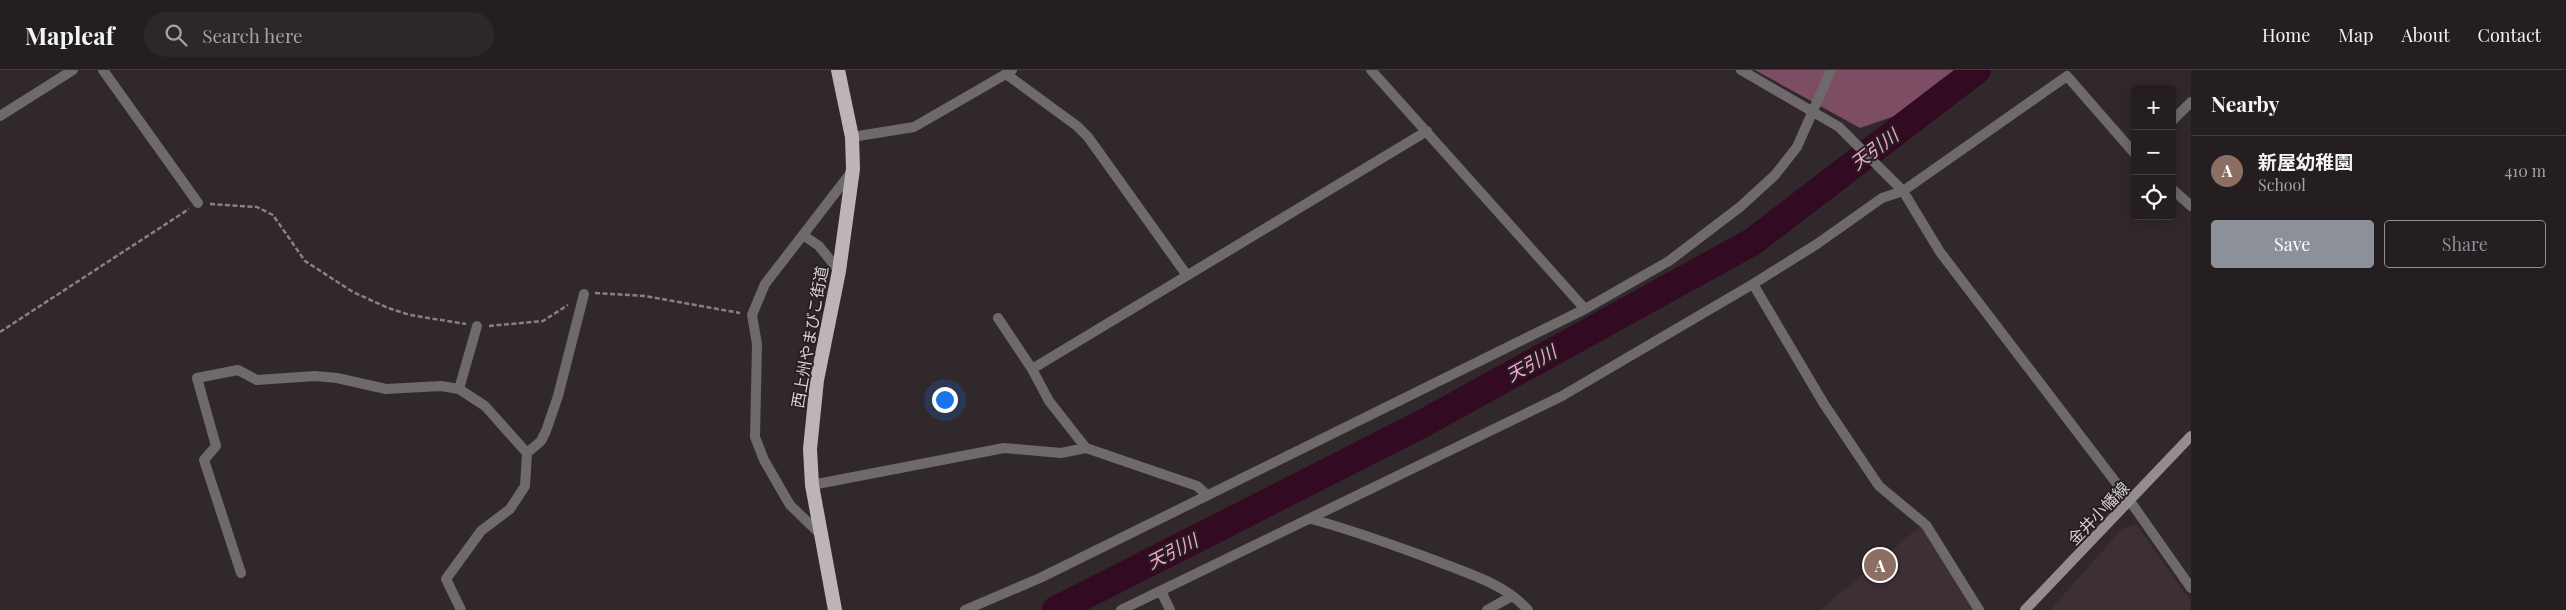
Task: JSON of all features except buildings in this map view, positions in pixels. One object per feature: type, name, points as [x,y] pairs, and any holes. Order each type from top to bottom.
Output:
[{"type":"highway","name":"西上州やまびこ街道","points":[[835,610],[812,485],[810,449],[817,380],[839,270],[853,169],[852,137],[838,70]]},
{"type":"main road","name":"金井小幡線","points":[[2025,610],[2191,436]]},
{"type":"street","points":[[0,116],[73,70]]},
{"type":"street","points":[[103,70],[198,203]]},
{"type":"street","points":[[1371,70],[1586,309]]},
{"type":"street","points":[[1740,70],[1839,127],[1903,191],[1940,252],[2130,502],[2191,588]]},
{"type":"street","points":[[965,610],[1040,578],[1586,309],[1669,261],[1740,206],[1775,175],[1797,147],[1814,113],[1831,70]]},
{"type":"street","points":[[852,137],[914,127],[1009,72],[1078,126],[1088,137],[1186,274]]},
{"type":"street","points":[[1122,610],[1562,396],[1753,284],[1817,244],[1882,198],[1903,191],[2067,76],[2131,148]]},
{"type":"street","points":[[2176,116],[2191,102]]},
{"type":"street","points":[[1032,369],[1186,274],[1426,131]]},
{"type":"street","points":[[820,534],[790,504],[764,460],[755,437],[757,344],[752,315],[765,284],[853,169]]},
{"type":"street","points":[[2176,193],[2191,206]]},
{"type":"street","points":[[803,235],[819,246],[839,270]]},
{"type":"street","points":[[1753,284],[1824,404],[1879,486],[1926,525],[1979,610]]},
{"type":"street","points":[[461,610],[446,579],[481,531],[510,509],[525,486],[527,454],[541,441],[546,431],[558,396],[584,294]]},
{"type":"street","points":[[998,318],[1032,369],[1049,401],[1086,448]]},
{"type":"street","points":[[459,389],[477,326]]},
{"type":"street","points":[[241,573],[204,460],[216,446],[197,378],[238,370],[257,380],[315,376],[337,378],[386,389],[442,386],[459,389],[485,406],[527,454]]},
{"type":"street","points":[[812,485],[1004,448],[1061,453],[1086,448],[1197,486],[1207,495]]},
{"type":"street","points":[[1310,519],[1361,532],[1484,580],[1512,596],[1528,610]]},
{"type":"street","points":[[1160,591],[1170,610]]},
{"type":"street","points":[[1487,610],[1512,596]]},
{"type":"path","points":[[0,332],[198,203],[257,208],[274,215],[305,261],[353,292],[388,308],[410,315],[477,326],[543,321],[584,294],[598,292],[645,296],[752,315]]},
{"type":"shaded area","points":[[1755,70],[1961,70],[1912,110],[1860,128]]},
{"type":"shaded area","points":[[2136,524],[2191,602],[2191,610],[2050,610],[2122,529]]},
{"type":"shaded area","points":[[1922,525],[1975,610],[1821,609]]},
{"type":"waterway","name":"天引川","points":[[1056,610],[1420,425],[1752,242],[1977,70]]},
{"type":"place","name":"新屋幼稚園","points":[[1880,565]]}]
